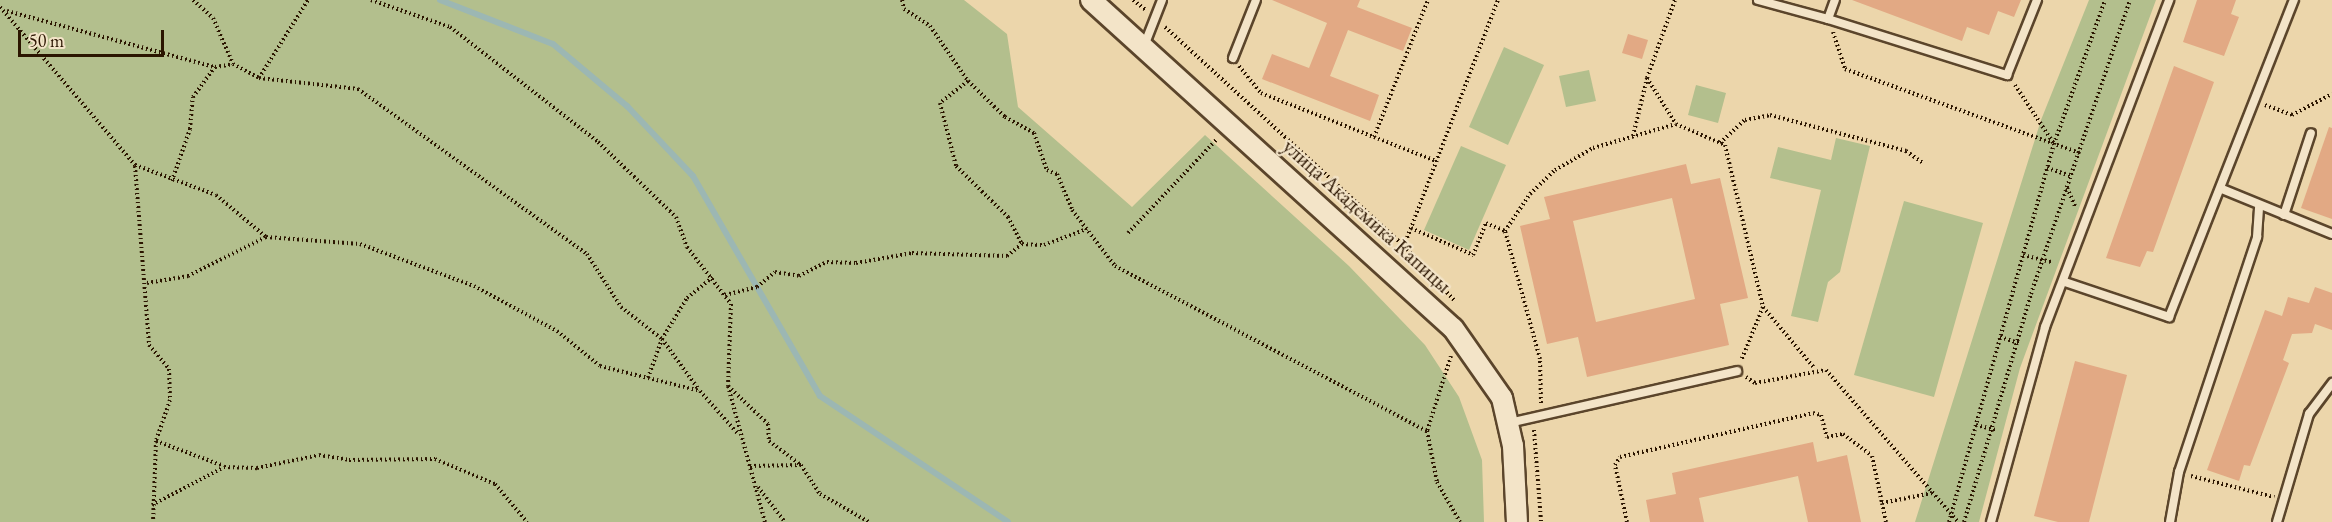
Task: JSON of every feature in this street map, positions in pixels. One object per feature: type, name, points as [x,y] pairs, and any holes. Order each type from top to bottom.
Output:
[{"type":"street","name":"улица Академика Капицы","points":[[1091,0],[1453,328],[1502,398],[1508,424],[1517,522]]},
{"type":"lane","points":[[1144,46],[1162,0]]},
{"type":"lane","points":[[1233,58],[1256,0]]},
{"type":"lane","points":[[1758,0],[1828,19],[2007,75],[2037,0]]},
{"type":"lane","points":[[1828,19],[1835,0]]},
{"type":"lane","points":[[1991,522],[2045,327],[2065,282],[2169,0]]},
{"type":"lane","points":[[2065,282],[2169,317],[2222,189],[2294,0]]},
{"type":"lane","points":[[2284,215],[2311,133]]},
{"type":"lane","points":[[2222,189],[2332,234]]},
{"type":"lane","points":[[2170,522],[2179,472],[2257,237],[2259,206]]},
{"type":"lane","points":[[1508,424],[1737,371]]},
{"type":"lane","points":[[2277,522],[2309,414],[2332,383]]},
{"type":"path","points":[[193,0],[213,18],[233,64]]},
{"type":"path","points":[[259,78],[308,0]]},
{"type":"path","points":[[372,0],[450,27],[522,79],[676,217],[687,247],[713,277],[731,304],[728,386],[738,434],[758,487],[765,522]]},
{"type":"path","points":[[902,0],[904,9],[930,26],[968,81],[1005,117],[1034,133],[1047,170],[1057,174],[1071,210],[1115,266],[1426,431]]},
{"type":"path","points":[[1374,137],[1428,0]]},
{"type":"path","points":[[1404,246],[1498,0]]},
{"type":"path","points":[[1634,136],[1647,78],[1675,0]]},
{"type":"path","points":[[1949,522],[2054,144],[2105,0]]},
{"type":"path","points":[[1964,522],[1994,429],[2043,260],[2130,0]]},
{"type":"path","points":[[0,6],[7,11],[135,165],[172,181],[216,195],[266,237]]},
{"type":"path","points":[[7,11],[215,67],[233,64],[259,78],[358,89],[404,126],[587,254],[621,307],[662,339],[700,391],[738,434]]},
{"type":"path","points":[[1828,19],[1845,69],[2079,153]]},
{"type":"path","points":[[1233,58],[1261,93],[1436,161]]},
{"type":"path","points":[[172,181],[190,129],[193,97],[215,67]]},
{"type":"path","points":[[2007,75],[2054,144]]},
{"type":"path","points":[[1647,78],[1676,124],[1720,143]]},
{"type":"path","points":[[968,81],[940,103],[956,166],[1008,217],[1022,244]]},
{"type":"path","points":[[2256,102],[2292,115],[2332,94]]},
{"type":"path","points":[[1720,143],[1745,120],[1770,115],[1906,151],[1923,163]]},
{"type":"path","points":[[1542,416],[1540,359],[1505,231],[1530,194],[1555,170],[1593,148],[1676,124]]},
{"type":"path","points":[[1128,233],[1220,137]]},
{"type":"path","points":[[1720,143],[1763,307],[1815,369]]},
{"type":"path","points":[[135,165],[147,283],[149,345],[169,369],[170,400],[156,441],[153,522]]},
{"type":"path","points":[[2047,168],[2071,176]]},
{"type":"path","points":[[1410,228],[1473,255],[1486,223],[1505,231]]},
{"type":"path","points":[[725,295],[758,287],[775,273],[799,276],[826,262],[912,253],[1007,256],[1022,244],[1044,245],[1087,229]]},
{"type":"path","points":[[147,283],[188,276],[266,237],[360,244],[464,282],[557,331],[600,366],[700,391]]},
{"type":"path","points":[[2023,255],[2051,262]]},
{"type":"path","points":[[648,378],[662,339],[687,298],[713,277]]},
{"type":"path","points":[[1737,371],[1763,307]]},
{"type":"path","points":[[2000,337],[2019,343]]},
{"type":"path","points":[[1452,356],[1426,431],[1437,482],[1460,522]]},
{"type":"path","points":[[1755,383],[1815,369],[1826,370],[1958,522]]},
{"type":"path","points":[[728,386],[768,424],[769,441],[801,465],[820,494],[869,522]]},
{"type":"path","points":[[1627,522],[1615,465],[1620,457],[1813,413],[1821,415],[1827,437],[1844,434],[1872,456],[1886,522]]},
{"type":"path","points":[[1976,425],[1994,429]]},
{"type":"path","points":[[156,441],[224,467],[257,468],[319,455],[350,460],[435,459],[495,484],[527,522]]},
{"type":"path","points":[[750,466],[801,465]]},
{"type":"path","points":[[152,505],[224,467]]},
{"type":"path","points":[[2179,472],[2284,499]]},
{"type":"path","points":[[758,487],[785,522]]},
{"type":"path","points":[[1882,503],[1933,493]]},
{"type":"green space","points":[[0,0],[964,0],[1007,34],[1018,107],[1132,207],[1205,135],[1349,266],[1425,345],[1459,397],[1482,460],[1484,522],[0,522]]},
{"type":"green space","points":[[2089,0],[2156,0],[2020,368],[1979,522],[1915,522],[2041,120]]},
{"type":"green space","points":[[1504,47],[1544,65],[1508,145],[1469,127]]},
{"type":"green space","points":[[1589,70],[1596,101],[1566,107],[1559,76]]},
{"type":"green space","points":[[1696,85],[1726,93],[1718,123],[1688,115]]},
{"type":"green space","points":[[1836,138],[1870,146],[1840,272],[1828,282],[1818,322],[1791,316],[1821,190],[1770,178],[1778,147],[1831,160]]},
{"type":"green space","points":[[1461,146],[1506,165],[1469,250],[1424,230]]},
{"type":"green space","points":[[1904,201],[1983,223],[1934,397],[1854,375]]},
{"type":"building","points":[[1272,0],[1360,0],[1357,7],[1412,28],[1403,51],[1348,30],[1330,76],[1379,95],[1370,121],[1262,79],[1272,54],[1309,68],[1327,23]]},
{"type":"building","points":[[1852,0],[2021,0],[2014,17],[1998,11],[1989,35],[1967,27],[1962,41]]},
{"type":"building","points":[[2197,0],[2236,0],[2231,14],[2239,17],[2224,56],[2183,42]]},
{"type":"building","points":[[1628,34],[1648,40],[1642,59],[1622,53]]},
{"type":"building","points":[[2174,66],[2214,82],[2153,252],[2147,251],[2140,267],[2106,258]]},
{"type":"building","points":[[2329,127],[2332,128],[2332,219],[2301,208]]},
{"type":"building","points":[[1686,164],[1691,184],[1720,178],[1748,298],[1720,304],[1729,345],[1587,377],[1578,337],[1547,344],[1520,226],[1550,219],[1544,197]],"holes":[[[1672,198],[1695,299],[1596,322],[1573,221]]]},
{"type":"building","points":[[2315,287],[2332,293],[2332,330],[2315,324],[2312,333],[2292,334],[2283,360],[2289,363],[2250,466],[2244,465],[2239,481],[2207,470],[2265,310],[2282,316],[2288,297],[2309,303]]},
{"type":"building","points":[[2075,361],[2127,375],[2089,522],[2058,522],[2034,516]]},
{"type":"building","points":[[1813,442],[1817,462],[1847,455],[1861,522],[1808,522],[1798,476],[1699,498],[1704,522],[1650,522],[1646,500],[1676,494],[1672,473]]},
{"type":"waterway","points":[[440,0],[553,44],[627,106],[693,176],[820,396],[1008,522]]}]
